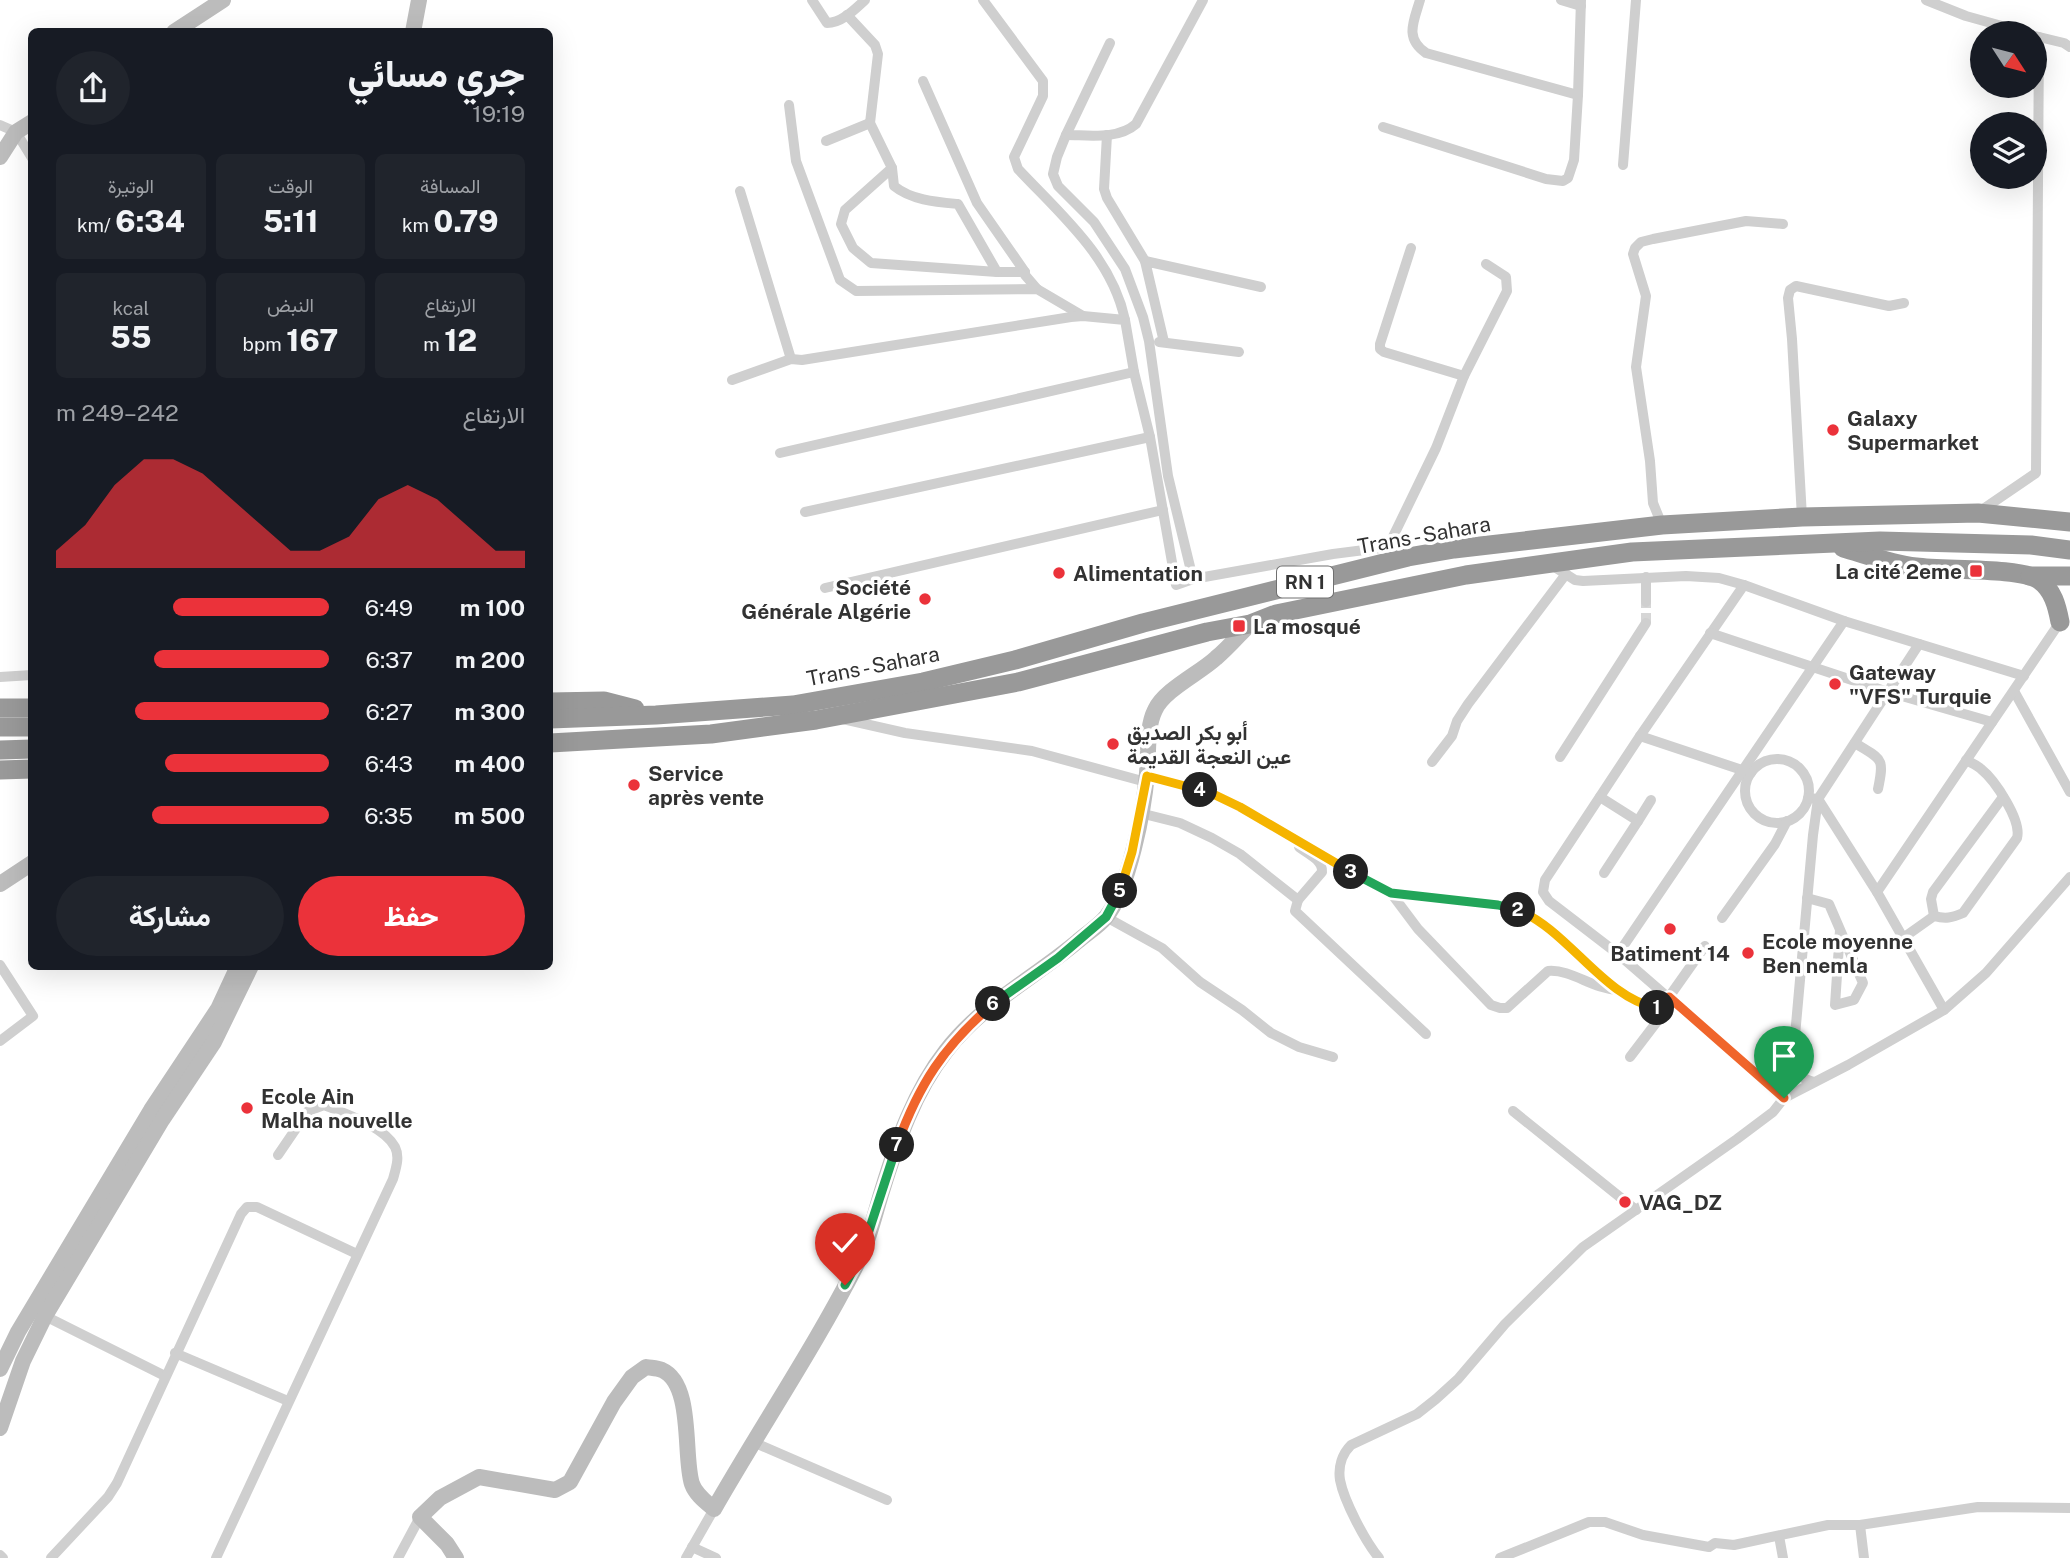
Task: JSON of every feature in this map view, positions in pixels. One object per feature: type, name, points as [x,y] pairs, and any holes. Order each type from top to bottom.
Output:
[{"type":"highway","name":"Trans - Sahara","points":[[553,719],[793,705],[923,682],[1015,660],[1143,623],[1408,557],[1454,549],[1662,525],[1802,517],[1978,513],[2070,522]]},
{"type":"highway","name":"Trans - Sahara","points":[[553,743],[711,734],[834,716],[1018,682],[1208,632],[1250,624],[1276,614],[1452,578],[1632,552],[1894,541],[2031,545],[2070,550]]},
{"type":"highway","points":[[1826,543],[1891,563],[1915,567],[2030,576],[2070,576]]},
{"type":"highway","points":[[2030,576],[2040,581],[2050,592],[2065,616]]},
{"type":"highway","points":[[553,702],[604,701],[656,715]]},
{"type":"highway","points":[[0,708],[28,708]]},
{"type":"highway","points":[[0,727],[28,727]]},
{"type":"highway","points":[[553,754],[591,742]]},
{"type":"highway","points":[[0,750],[28,749]]},
{"type":"highway","points":[[0,770],[28,769]]},
{"type":"street","points":[[180,28],[223,0]]},
{"type":"street","points":[[414,28],[419,0]]},
{"type":"street","points":[[812,0],[827,23],[832,24],[865,0]]},
{"type":"street","points":[[983,0],[1042,81],[1043,96],[1014,157],[1015,163],[1105,267],[1119,297],[1150,437],[1176,585],[1193,579],[1333,554],[1388,548],[1408,557]]},
{"type":"street","points":[[1066,135],[1107,135],[1130,129],[1136,124],[1203,0]]},
{"type":"street","points":[[1419,0],[1412,37],[1415,44],[1426,53],[1578,95]]},
{"type":"street","points":[[1383,127],[1546,179],[1563,181],[1568,178],[1574,160],[1581,3],[1561,0]]},
{"type":"street","points":[[1623,165],[1636,0]]},
{"type":"street","points":[[1926,0],[1984,21]]},
{"type":"street","points":[[847,15],[875,45],[878,54],[870,123],[892,169],[894,186],[904,194],[958,204],[998,272]]},
{"type":"street","points":[[2048,39],[2070,47]]},
{"type":"street","points":[[1110,43],[1066,135],[1053,174],[1058,186],[1094,222],[1125,269],[1143,317],[1149,341],[1168,476],[1193,579]]},
{"type":"street","points":[[923,82],[977,202],[1025,275],[1037,289],[1083,316]]},
{"type":"street","points":[[1978,513],[2036,473],[2037,98]]},
{"type":"street","points":[[789,105],[796,161],[840,280],[856,291],[1037,289]]},
{"type":"street","points":[[826,141],[870,123]]},
{"type":"street","points":[[0,157],[16,132],[28,124]]},
{"type":"street","points":[[0,125],[16,132],[28,152]]},
{"type":"street","points":[[1107,135],[1104,189],[1145,261],[1164,342]]},
{"type":"street","points":[[892,169],[845,210],[841,224],[853,248],[871,263],[1025,272]]},
{"type":"street","points":[[740,191],[791,359]]},
{"type":"street","points":[[1662,525],[1653,503],[1650,461],[1636,367],[1646,296],[1634,262],[1635,248],[1653,239],[1746,221],[1783,224]]},
{"type":"street","points":[[1411,248],[1380,348],[1384,352],[1464,376]]},
{"type":"street","points":[[1145,261],[1261,286]]},
{"type":"street","points":[[1388,548],[1436,448],[1464,376],[1507,291],[1506,277],[1486,264]]},
{"type":"street","points":[[1802,517],[1792,339],[1787,298],[1790,290],[1796,286],[1889,306],[1904,303]]},
{"type":"street","points":[[732,380],[791,359],[802,360],[1083,316],[1125,320]]},
{"type":"street","points":[[1149,341],[1239,352]]},
{"type":"street","points":[[780,453],[1134,372]]},
{"type":"street","points":[[805,512],[1150,437]]},
{"type":"street","points":[[825,588],[1163,510]]},
{"type":"street","points":[[1549,563],[1576,580],[1583,581],[1686,576],[1719,578],[1844,621],[2024,676]]},
{"type":"street","points":[[1432,762],[1452,736],[1457,721],[1468,704],[1566,574]]},
{"type":"street","points":[[1646,577],[1646,602]]},
{"type":"street","points":[[1744,585],[1545,880],[1544,892],[1549,901],[1618,954],[1784,1098]]},
{"type":"street","points":[[1877,891],[2065,616]]},
{"type":"street","points":[[1618,954],[1747,772],[1844,621]]},
{"type":"street","points":[[1560,757],[1646,623]]},
{"type":"street","points":[[686,1558],[752,1441],[801,1364],[861,1255],[908,1115],[923,1085],[946,1051],[968,1026],[998,1000],[1058,958],[1106,917],[1120,893],[1132,852],[1146,779],[1150,723],[1156,707],[1176,687],[1215,659],[1250,624]]},
{"type":"street","points":[[1710,633],[1888,692],[1992,722]]},
{"type":"street","points":[[1919,644],[1855,743],[1813,799],[1797,816],[1776,823],[1765,821],[1756,816],[1745,797],[1747,772],[1764,762],[1784,760],[1801,770],[1813,799],[1877,891],[1944,1010]]},
{"type":"street","points":[[0,677],[28,675]]},
{"type":"street","points":[[2014,691],[2070,792]]},
{"type":"street","points":[[834,716],[905,733],[1032,751],[1213,794],[1391,893],[1498,905],[1525,913],[1543,924],[1618,990],[1653,1008],[1664,1009]]},
{"type":"street","points":[[1640,736],[1747,772]]},
{"type":"street","points":[[1855,743],[1880,760],[1882,767],[1878,789]]},
{"type":"street","points":[[1903,938],[1934,916],[1953,918],[1963,913],[2017,838],[2018,827],[1997,786],[1981,769],[1966,760]]},
{"type":"street","points":[[1600,797],[1638,821]]},
{"type":"street","points":[[1934,916],[1931,899],[1933,892],[2003,797]]},
{"type":"street","points":[[1813,799],[1793,1058],[1794,1070],[1802,1079],[1814,1082]]},
{"type":"street","points":[[1604,873],[1651,800]]},
{"type":"street","points":[[1140,813],[1180,823],[1212,838],[1240,854],[1298,900]]},
{"type":"street","points":[[1254,815],[1322,866],[1322,872],[1298,900],[1295,911],[1426,1034]]},
{"type":"street","points":[[1722,918],[1775,844],[1787,821]]},
{"type":"street","points":[[0,884],[28,866]]},
{"type":"street","points":[[1379,1558],[1352,1512],[1340,1479],[1340,1464],[1351,1445],[1417,1414],[1436,1399],[1458,1379],[1505,1324],[1583,1247],[1737,1139],[1773,1112],[1784,1098],[1944,1010],[1986,973],[2070,877]]},
{"type":"street","points":[[1391,893],[1418,929],[1491,1005],[1500,1009],[1507,1008],[1548,971],[1557,970],[1604,989],[1618,990]]},
{"type":"street","points":[[1807,898],[1829,904],[1863,983],[1854,1000],[1835,1005],[1840,930]]},
{"type":"street","points":[[1106,917],[1162,948],[1200,982],[1271,1033],[1299,1047],[1333,1057]]},
{"type":"street","points":[[1630,1057],[1660,1019],[1669,997],[1705,946]]},
{"type":"street","points":[[0,965],[33,1016],[0,1041]]},
{"type":"street","points":[[0,1369],[18,1332],[144,1122],[218,1009],[236,970]]},
{"type":"street","points":[[0,1428],[23,1361],[45,1316],[162,1120],[214,1042],[249,970]]},
{"type":"street","points":[[216,1558],[393,1179],[398,1161],[395,1147],[385,1135],[324,1105],[308,1111],[278,1154]]},
{"type":"street","points":[[1513,1111],[1636,1210]]},
{"type":"street","points":[[51,1558],[108,1497],[117,1483],[175,1353],[241,1214],[247,1207],[257,1207],[357,1254]]},
{"type":"street","points":[[45,1316],[165,1376]]},
{"type":"street","points":[[175,1353],[288,1401]]},
{"type":"street","points":[[398,1558],[420,1517],[440,1498],[479,1477],[555,1490],[570,1482],[614,1402],[632,1377],[646,1367],[663,1371],[673,1379],[681,1396],[692,1485],[702,1499],[715,1508]]},
{"type":"street","points":[[752,1441],[887,1500]]},
{"type":"street","points":[[1500,1558],[1589,1522],[1605,1522],[1643,1535],[1709,1547],[1715,1543],[1734,1545],[1828,1525],[1860,1525],[1979,1507],[2070,1508]]},
{"type":"street","points":[[420,1517],[447,1544],[456,1558]]},
{"type":"street","points":[[1860,1525],[1864,1558]]},
{"type":"street","points":[[1779,1536],[1783,1558]]},
{"type":"street","points":[[1715,1543],[1716,1558]]},
{"type":"street","points":[[692,1548],[716,1558]]},
{"type":"tunnel","points":[[1646,602],[1646,623]]},
{"type":"place","name":"Galaxy Supermarket","points":[[1833,430]]},
{"type":"place","name":"La cité 2eme","points":[[1976,571]]},
{"type":"place","name":"Alimentation","points":[[1059,573]]},
{"type":"place","name":"Société Générale Algérie","points":[[925,599]]},
{"type":"place","name":"La mosqué","points":[[1239,626]]},
{"type":"place","name":"Gateway \"VFS\" Turquie","points":[[1835,684]]},
{"type":"place","name":"أبو بكر الصديق عين النعجة القديمة","points":[[1113,744]]},
{"type":"place","name":"Service après vente","points":[[634,785]]},
{"type":"place","name":"Batiment 14","points":[[1670,929]]},
{"type":"place","name":"Ecole moyenne Ben nemla","points":[[1748,953]]},
{"type":"place","name":"Ecole Ain Malha nouvelle","points":[[247,1108]]},
{"type":"place","name":"VAG_DZ","points":[[1625,1202]]},
{"type":"route","points":[[845,1285],[861,1255],[908,1115],[923,1085],[946,1051],[968,1026],[998,1000],[1058,958],[1106,917],[1120,893],[1132,852],[1147,776],[1213,794],[1391,893],[1498,905],[1525,913],[1543,924],[1618,990],[1653,1008],[1664,1009],[1669,997],[1784,1098]]}]
